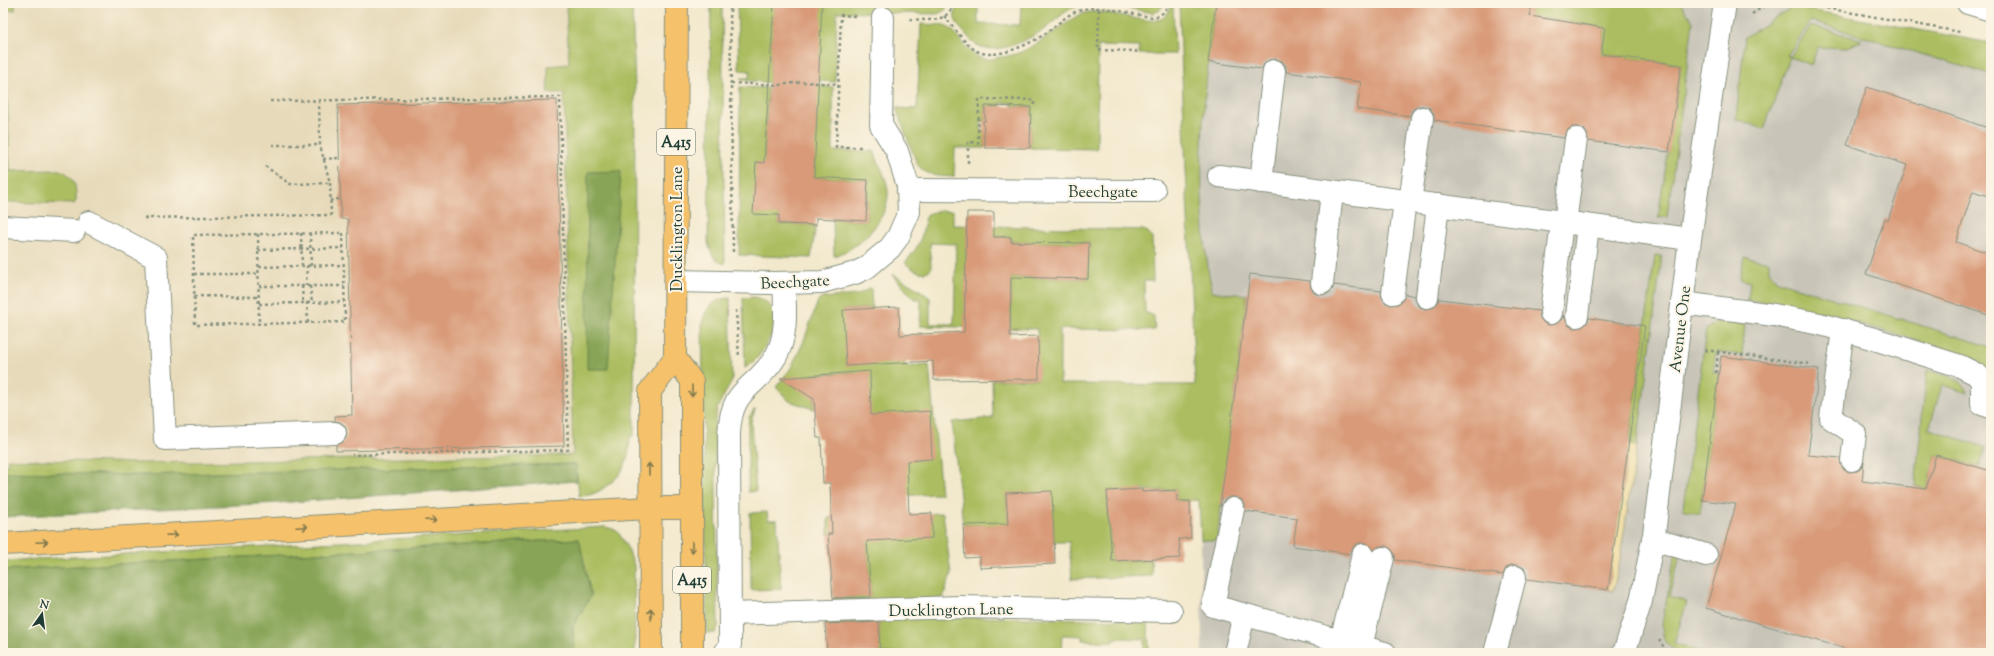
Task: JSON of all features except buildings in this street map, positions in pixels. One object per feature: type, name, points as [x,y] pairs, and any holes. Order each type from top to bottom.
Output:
[{"type":"main road","name":"Ducklington Lane","points":[[674,358],[676,281],[677,3]]},
{"type":"main road","name":"A415","points":[[651,653],[649,508],[650,391],[674,358],[692,381],[692,653]]},
{"type":"main road","points":[[3,544],[649,508],[692,508]]},
{"type":"street","name":"Avenue One","points":[[1624,653],[1642,594],[1653,539],[1690,239],[1725,3]]},
{"type":"street","points":[[1968,3],[1991,10]]},
{"type":"street","name":"Beechgate","points":[[676,281],[734,283],[822,282],[855,273],[869,266],[890,248],[901,231],[909,212],[906,176],[897,151],[881,125],[883,18]]},
{"type":"street","points":[[1261,182],[1274,71]]},
{"type":"street","points":[[1393,293],[1422,118]]},
{"type":"street","points":[[1551,313],[1576,140]]},
{"type":"street","points":[[1219,176],[1690,239]]},
{"type":"street","name":"Beechgate","points":[[908,190],[1154,191]]},
{"type":"street","points":[[1322,283],[1332,192]]},
{"type":"street","points":[[1427,297],[1438,206]]},
{"type":"street","points":[[3,227],[81,226],[156,258],[165,439],[335,433]]},
{"type":"street","points":[[1577,316],[1588,226]]},
{"type":"street","points":[[725,653],[730,645],[730,425],[732,409],[741,394],[771,363],[780,348],[785,314],[784,283]]},
{"type":"street","points":[[1682,304],[1774,315],[1843,330],[1971,370],[1978,375],[1982,383],[1982,404],[1991,407]]},
{"type":"street","points":[[1843,330],[1831,418],[1854,434],[1852,460]]},
{"type":"street","points":[[1233,509],[1213,606],[1338,644],[1385,653]]},
{"type":"street","points":[[1653,539],[1706,555]]},
{"type":"street","points":[[1338,644],[1373,557]]},
{"type":"street","points":[[1495,653],[1515,577]]},
{"type":"street","name":"Ducklington Lane","points":[[730,614],[961,607],[1171,611]]},
{"type":"street","points":[[1235,653],[1244,615]]},
{"type":"path","points":[[730,3],[734,283],[741,394]]},
{"type":"path","points":[[867,147],[836,146],[841,15],[933,20],[944,16],[954,3]]},
{"type":"path","points":[[944,16],[975,50],[988,54],[1006,52],[1041,37],[1067,18],[1081,10],[1099,9],[1154,17],[1165,11],[1168,3]]},
{"type":"path","points":[[1797,3],[1968,33]]},
{"type":"path","points":[[1099,9],[1098,50],[1136,51],[1136,54]]},
{"type":"path","points":[[731,83],[779,85],[802,82],[838,84]]},
{"type":"path","points":[[270,101],[560,97],[568,450],[345,455]]},
{"type":"path","points":[[968,169],[968,142],[978,143],[979,99],[1034,100],[1034,107]]},
{"type":"path","points":[[140,218],[331,215],[330,183],[320,145],[319,101]]},
{"type":"path","points":[[272,145],[320,145]]},
{"type":"path","points":[[324,159],[339,158]]},
{"type":"path","points":[[265,166],[290,184],[330,183]]},
{"type":"path","points":[[330,200],[340,199]]},
{"type":"path","points":[[301,233],[302,266]]},
{"type":"path","points":[[310,233],[311,266]]},
{"type":"path","points":[[310,233],[343,233],[345,322],[195,325],[193,235],[310,233]]},
{"type":"path","points":[[258,234],[259,324]]},
{"type":"path","points":[[258,250],[343,248]]},
{"type":"path","points":[[259,267],[344,265]]},
{"type":"path","points":[[306,286],[307,266]]},
{"type":"path","points":[[194,274],[259,274]]},
{"type":"path","points":[[344,275],[349,274]]},
{"type":"path","points":[[259,286],[344,286]]},
{"type":"path","points":[[302,286],[302,302]]},
{"type":"path","points":[[310,286],[312,303]]},
{"type":"path","points":[[194,296],[259,297]]},
{"type":"path","points":[[307,302],[308,322]]},
{"type":"path","points":[[259,304],[344,302]]},
{"type":"path","points":[[1698,349],[1812,364]]},
{"type":"path","points":[[1716,373],[1718,352]]},
{"type":"shaded area","points":[[3,3],[619,3],[576,464],[3,472]]},
{"type":"shaded area","points":[[1179,3],[1780,3],[1793,7],[1991,43],[1991,653],[1202,653],[1201,540]]},
{"type":"green space","points":[[3,3],[15,3],[15,10],[4,11],[10,171],[59,170],[64,172],[74,182],[76,201],[74,204],[3,202]]},
{"type":"green space","points":[[566,3],[632,3],[635,90],[634,436],[630,436],[629,452],[625,465],[622,471],[612,482],[590,495],[579,496],[576,464],[140,475],[3,472],[3,465],[8,465],[7,459],[140,463],[573,455],[564,93],[548,93],[548,66],[569,64]]},
{"type":"green space","points":[[711,3],[722,3],[725,264],[715,259],[708,242]]},
{"type":"green space","points":[[737,3],[774,3],[770,73],[822,3],[949,3],[945,10],[938,14],[837,12],[835,82],[806,80],[776,83],[741,80],[741,78],[749,78],[750,71],[739,70]]},
{"type":"green space","points":[[958,3],[978,3],[978,24],[1020,25],[1021,3],[1165,3],[1159,11],[1153,13],[1099,4],[1081,5],[1070,9],[1043,30],[1028,39],[1011,46],[993,49],[975,44],[959,27],[955,20],[955,11]]},
{"type":"green space","points":[[1173,3],[1175,54],[1139,54],[1139,47],[1098,46],[1097,149],[1030,148],[1031,107],[1012,106],[1012,103],[1001,103],[1001,106],[985,106],[985,121],[981,122],[981,130],[985,131],[985,148],[955,148],[954,177],[929,174],[917,164],[896,108],[917,109],[921,24],[948,27],[970,51],[979,57],[988,59],[1009,56],[1026,50],[1074,18],[1085,13],[1094,12],[1137,19],[1156,20],[1163,18],[1168,13]]},
{"type":"green space","points":[[1179,3],[1216,3],[1207,75],[1202,148],[1203,220],[1206,256],[1212,292],[1247,295],[1217,540],[1201,540],[1199,500],[1177,501],[1176,490],[1107,491],[1112,561],[1151,560],[1152,576],[1072,579],[1069,542],[1054,542],[1006,493],[1009,536],[979,538],[979,525],[963,525],[952,422],[993,418],[992,380],[1038,379],[1037,329],[920,326],[921,299],[914,299],[892,274],[918,289],[930,298],[930,324],[954,324],[956,244],[930,243],[931,269],[927,271],[917,271],[905,263],[919,243],[925,220],[930,213],[953,211],[953,225],[1143,230],[1148,232],[1152,238],[1153,281],[1144,281],[1145,312],[1154,316],[1155,330],[1060,329],[1060,384],[1195,385]],"holes":[[[967,236],[1011,237],[1011,242],[1089,243],[1088,279],[1011,277],[1010,324],[965,322]]]},
{"type":"green space","points":[[1532,3],[1680,3],[1693,22],[1667,217],[1658,218],[1681,65],[1601,54],[1605,28],[1530,16]]},
{"type":"green space","points":[[1793,7],[1991,43],[1991,75],[1811,21],[1787,56],[1790,57],[1764,129],[1736,119],[1745,37]]},
{"type":"green space","points":[[1811,25],[1862,40],[1845,48],[1818,47],[1811,65],[1790,57]]},
{"type":"green space","points":[[812,85],[833,87],[833,151],[874,151],[888,190],[886,206],[876,225],[861,241],[834,256],[833,219],[866,221],[868,180],[814,177]]},
{"type":"green space","points":[[740,87],[768,88],[763,193],[779,215],[779,224],[816,225],[811,258],[739,255]]},
{"type":"green space","points":[[621,171],[608,369],[587,369],[588,172]]},
{"type":"green space","points":[[1655,255],[1662,256],[1637,446],[1629,445]]},
{"type":"green space","points":[[1744,257],[1769,262],[1769,271],[1777,281],[1991,347],[1991,376],[1980,363],[1965,355],[1830,316],[1776,304],[1748,300],[1750,282],[1740,279]]},
{"type":"green space","points":[[871,288],[872,308],[843,310],[872,334],[900,332],[903,338],[905,367],[929,365],[941,494],[866,497],[856,372],[812,375],[814,409],[789,401],[776,387],[791,368],[803,343],[818,301],[823,298],[857,295]]},
{"type":"green space","points":[[755,297],[766,302],[773,310],[774,320],[768,342],[761,353],[745,368],[743,298]]},
{"type":"green space","points":[[730,298],[732,381],[718,406],[715,419],[718,627],[715,633],[707,633],[702,323],[705,313],[711,305],[719,300]]},
{"type":"green space","points":[[1718,322],[1745,324],[1742,355],[1716,352],[1713,373],[1719,373],[1700,514],[1683,509],[1706,329]]},
{"type":"green space","points":[[1927,370],[1957,380],[1962,383],[1968,393],[1942,385],[1929,429],[1985,447],[1979,467],[1936,455],[1926,489],[1915,486]]},
{"type":"green space","points":[[755,409],[751,422],[756,491],[748,492],[748,427],[749,417]]},
{"type":"green space","points":[[576,464],[577,481],[278,503],[3,517],[3,472],[140,475]]},
{"type":"green space","points":[[767,512],[768,520],[777,520],[781,589],[751,590],[750,513]]},
{"type":"green space","points":[[943,513],[951,574],[943,598],[834,604],[833,599],[871,596],[866,532],[828,534],[828,518]]},
{"type":"green space","points":[[605,527],[618,532],[628,549],[634,565],[635,653],[574,653],[573,626],[591,595],[579,539],[3,570],[3,561]]},
{"type":"green space","points":[[579,539],[591,596],[573,626],[574,653],[3,653],[3,570]]},
{"type":"green space","points":[[1675,553],[1680,556],[1669,596],[1687,602],[1674,643],[1705,653],[1688,653],[1675,650],[1666,642],[1663,635],[1662,625]]},
{"type":"green space","points":[[910,616],[1148,620],[1149,653],[1144,653],[1145,639],[1114,638],[1114,642],[1083,640],[1083,636],[1062,635],[1061,653],[880,653],[879,622],[825,624],[825,620]]},
{"type":"sand","points":[[1235,386],[1630,439],[1629,445],[1637,446],[1619,566],[1613,591],[1608,590],[1628,450],[1235,397]]}]
